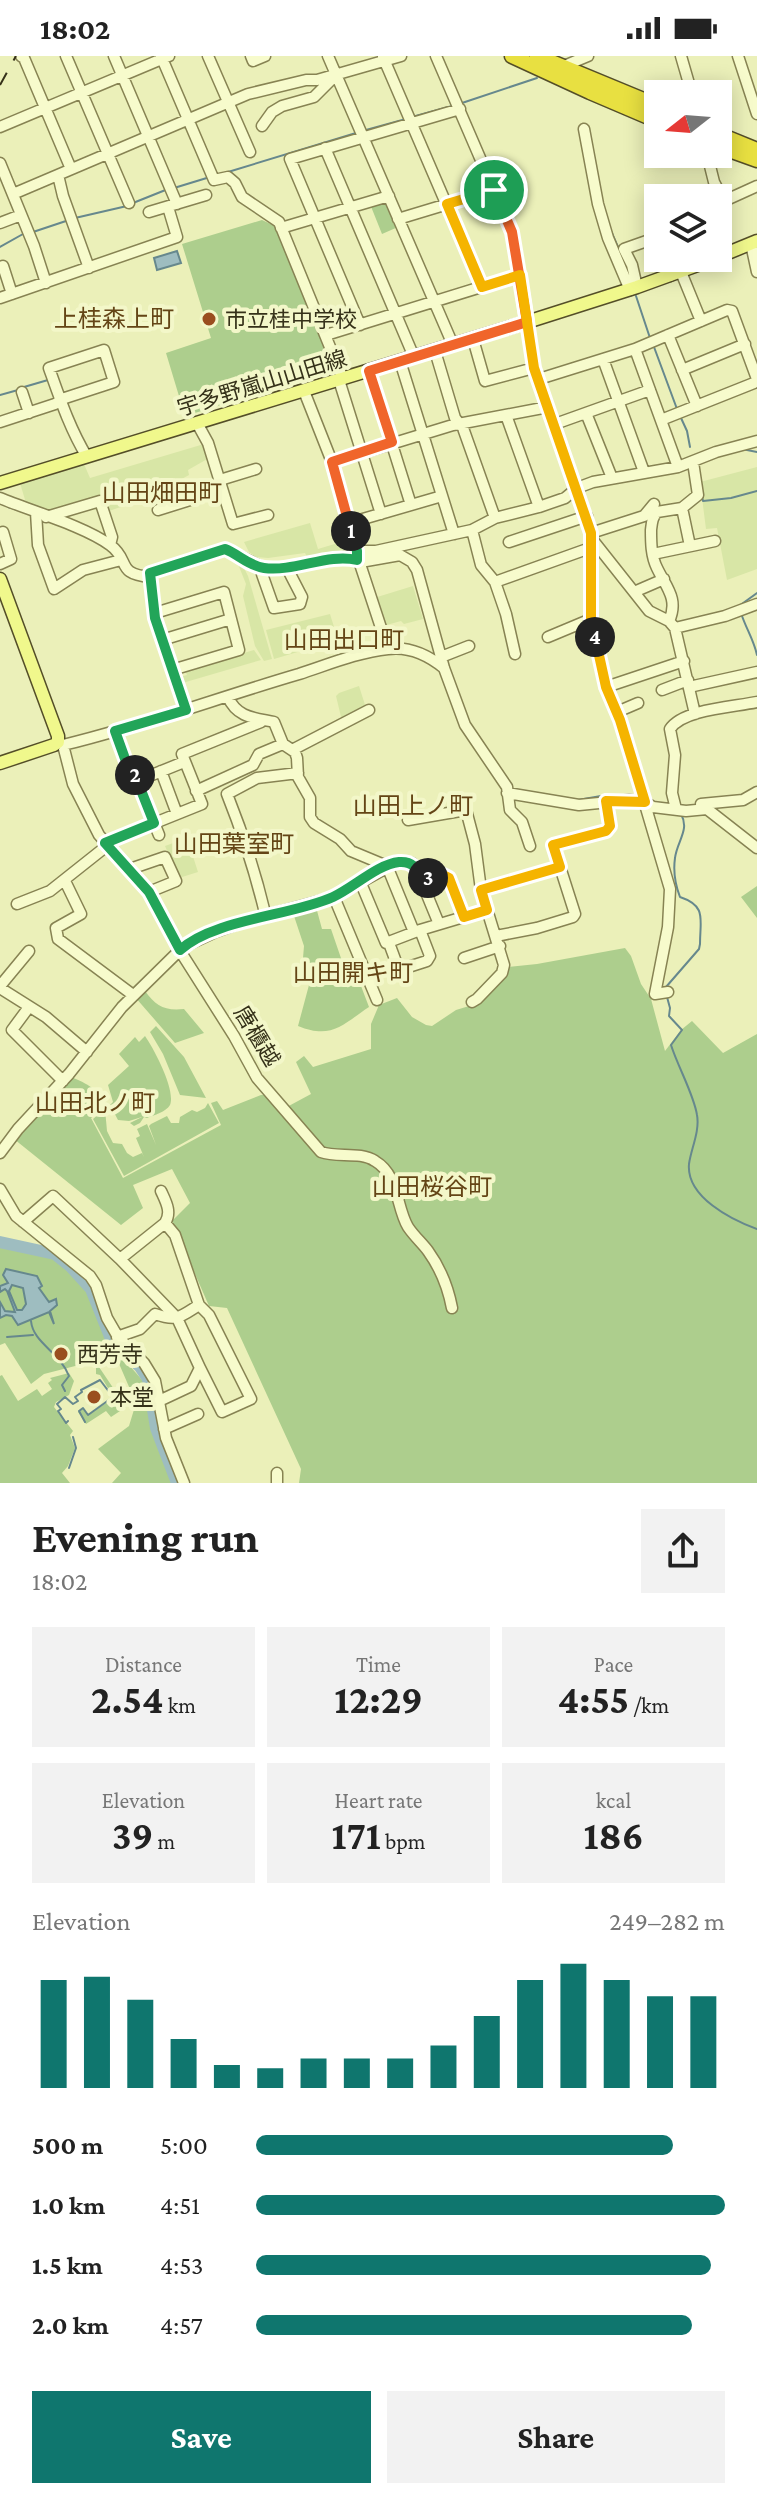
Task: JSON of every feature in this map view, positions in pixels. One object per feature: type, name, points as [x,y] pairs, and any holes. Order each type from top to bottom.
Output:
[{"type":"highway","points":[[512,56],[644,115]]},
{"type":"highway","points":[[524,56],[644,107]]},
{"type":"highway","points":[[537,56],[576,59],[644,98]]},
{"type":"highway","points":[[732,140],[757,150]]},
{"type":"highway","points":[[732,151],[757,160]]},
{"type":"main road","name":"宇多野嵐山山田線","points":[[732,252],[754,242]]},
{"type":"main road","name":"宇多野嵐山山田線","points":[[0,483],[435,351],[681,272]]},
{"type":"main road","points":[[0,579],[61,743],[0,763]]},
{"type":"street","points":[[66,56],[129,203]]},
{"type":"street","points":[[0,298],[177,237],[173,205],[114,56]]},
{"type":"street","points":[[208,56],[250,152]]},
{"type":"street","points":[[251,56],[253,61],[265,56]]},
{"type":"street","points":[[328,56],[453,345]]},
{"type":"street","points":[[0,195],[58,175],[248,94],[336,75],[383,58],[401,56]]},
{"type":"street","points":[[436,56],[512,232],[534,368],[587,516],[591,540],[591,619],[606,687],[617,712],[670,889],[668,927],[655,994],[665,992]]},
{"type":"street","points":[[681,56],[688,80]]},
{"type":"street","points":[[23,57],[71,169]]},
{"type":"street","points":[[0,127],[164,57],[214,180],[228,177],[242,197],[279,222],[326,335],[381,514]]},
{"type":"street","points":[[741,57],[757,114]]},
{"type":"street","points":[[383,58],[482,287]]},
{"type":"street","points":[[262,126],[272,112],[314,97],[336,75]]},
{"type":"street","points":[[360,325],[290,159],[460,109]]},
{"type":"street","points":[[584,129],[598,204],[608,238],[633,289]]},
{"type":"street","points":[[325,148],[414,357]]},
{"type":"street","points":[[0,163],[46,283]]},
{"type":"street","points":[[58,175],[89,268]]},
{"type":"street","points":[[732,197],[757,186]]},
{"type":"street","points":[[398,219],[494,190]]},
{"type":"street","points":[[149,212],[206,195]]},
{"type":"street","points":[[281,228],[389,196]]},
{"type":"street","points":[[0,223],[21,215]]},
{"type":"street","points":[[633,289],[632,265],[624,249],[644,242]]},
{"type":"street","points":[[754,242],[757,272]]},
{"type":"street","points":[[0,267],[3,266],[12,294]]},
{"type":"street","points":[[676,274],[701,321]]},
{"type":"street","points":[[326,335],[520,275]]},
{"type":"street","points":[[539,379],[635,349],[727,310],[732,311],[756,380],[661,420]]},
{"type":"street","points":[[668,335],[697,406]]},
{"type":"street","points":[[473,339],[485,381],[534,368]]},
{"type":"street","points":[[682,370],[745,344]]},
{"type":"street","points":[[635,349],[678,467]]},
{"type":"street","points":[[0,422],[29,413],[61,401],[114,382],[104,350],[49,368],[61,401],[75,437],[87,457]]},
{"type":"street","points":[[435,351],[455,418],[460,423],[495,518]]},
{"type":"street","points":[[603,359],[644,472]]},
{"type":"street","points":[[400,361],[454,534]]},
{"type":"street","points":[[369,371],[411,505]]},
{"type":"street","points":[[555,424],[650,390]]},
{"type":"street","points":[[304,391],[332,462],[357,556],[388,649]]},
{"type":"street","points":[[22,392],[29,413]]},
{"type":"street","points":[[332,462],[460,423],[548,407]]},
{"type":"street","points":[[586,413],[612,478]]},
{"type":"street","points":[[506,415],[539,507]]},
{"type":"street","points":[[197,423],[208,443],[233,524],[268,515]]},
{"type":"street","points":[[186,710],[162,640],[150,573],[225,549],[264,568],[287,568],[357,556],[472,530],[495,518],[565,498],[577,488],[612,478],[678,467],[757,441]]},
{"type":"street","points":[[693,462],[698,495],[682,508],[657,512],[652,517],[653,554],[657,569],[673,598],[672,625],[684,661],[695,714]]},
{"type":"street","points":[[158,510],[256,469]]},
{"type":"street","points":[[349,523],[442,496]]},
{"type":"street","points":[[0,498],[68,524],[110,545],[127,572],[150,577]]},
{"type":"street","points":[[41,515],[100,501],[112,537],[110,545]]},
{"type":"street","points":[[495,582],[644,516],[654,504]]},
{"type":"street","points":[[682,508],[690,546]]},
{"type":"street","points":[[41,515],[35,534],[54,589],[83,570],[121,560]]},
{"type":"street","points":[[509,542],[587,516]]},
{"type":"street","points":[[472,530],[481,565],[495,582],[515,654]]},
{"type":"street","points":[[0,533],[3,532],[11,559],[0,564]]},
{"type":"street","points":[[591,540],[649,611],[672,625],[725,616],[757,604]]},
{"type":"street","points":[[653,554],[715,541]]},
{"type":"street","points":[[357,556],[366,561],[400,555],[412,562],[417,570],[444,668],[465,725],[507,787],[510,810],[522,822],[530,846]]},
{"type":"street","points":[[264,568],[262,574],[274,608],[300,604],[302,597],[287,568]]},
{"type":"street","points":[[634,592],[664,579]]},
{"type":"street","points":[[155,613],[224,592],[239,650],[172,670]]},
{"type":"street","points":[[162,640],[231,619]]},
{"type":"street","points":[[548,637],[591,619]]},
{"type":"street","points":[[441,657],[469,646]]},
{"type":"street","points":[[61,743],[115,731],[388,649],[421,653],[444,668]]},
{"type":"street","points":[[606,687],[684,661]]},
{"type":"street","points":[[662,690],[757,672]]},
{"type":"street","points":[[228,697],[231,704],[250,719],[274,722],[297,758],[298,773],[310,798],[309,811],[314,823],[340,839],[351,851],[387,866],[430,956],[427,961],[399,970],[360,881]]},
{"type":"street","points":[[676,809],[672,793],[675,755],[670,729],[675,722],[695,714],[757,702]]},
{"type":"street","points":[[617,712],[638,703]]},
{"type":"street","points":[[196,791],[253,765],[259,754],[288,747],[369,710]]},
{"type":"street","points":[[17,904],[50,891],[65,881],[107,844],[202,804],[182,754],[262,721]]},
{"type":"street","points":[[115,731],[159,835]]},
{"type":"street","name":"唐櫃越","points":[[61,743],[73,784],[91,822],[149,892],[257,1078],[321,1152],[375,1160],[391,1179],[408,1227],[431,1254],[447,1285],[452,1308]]},
{"type":"street","points":[[137,781],[184,762]]},
{"type":"street","points":[[161,771],[177,814]]},
{"type":"street","points":[[266,917],[238,819],[227,794],[257,778],[298,773]]},
{"type":"street","points":[[676,809],[743,800],[757,792]]},
{"type":"street","points":[[507,793],[579,805],[606,801],[645,802],[653,807],[711,810],[757,848]]},
{"type":"street","points":[[464,958],[498,941],[573,917],[575,914],[553,845],[606,831],[610,826],[606,801]]},
{"type":"street","points":[[408,820],[466,810],[475,844],[481,890],[504,965],[502,973],[472,1002]]},
{"type":"street","points":[[130,869],[165,857],[176,881],[149,892]]},
{"type":"street","points":[[0,1153],[133,995],[180,950],[213,933],[334,897],[397,862],[412,863],[416,868],[439,924]]},
{"type":"street","points":[[481,890],[560,867]]},
{"type":"street","points":[[421,879],[443,875],[449,878],[464,917]]},
{"type":"street","points":[[65,881],[81,914],[56,928],[58,939],[133,995]]},
{"type":"street","points":[[334,897],[377,1000]]},
{"type":"street","points":[[389,943],[417,931],[487,910]]},
{"type":"street","points":[[29,951],[0,987],[46,1017],[87,1052]]},
{"type":"street","points":[[29,1007],[12,1030],[63,1081]]},
{"type":"street","points":[[0,1189],[16,1216],[90,1276],[96,1285],[117,1337],[151,1373],[164,1429],[184,1483]]},
{"type":"street","points":[[120,1259],[169,1217],[161,1191]]},
{"type":"street","points":[[23,1222],[53,1196],[120,1259],[177,1318],[222,1412],[251,1399],[209,1315],[199,1305],[175,1235],[165,1223]]},
{"type":"street","points":[[117,1337],[140,1329],[155,1314],[172,1320],[199,1305]]},
{"type":"street","points":[[159,1401],[191,1386],[200,1368]]},
{"type":"street","points":[[164,1429],[198,1414]]},
{"type":"green space","points":[[382,200],[398,227],[382,234],[370,204]]},
{"type":"green space","points":[[262,220],[275,226],[332,365],[328,372],[185,416],[166,353],[211,338],[182,244]]},
{"type":"green space","points":[[204,444],[209,458],[188,470],[189,475],[167,487],[168,491],[106,512],[102,499],[47,515],[26,503],[20,483],[84,464],[90,478]]},
{"type":"green space","points":[[757,467],[757,569],[727,580],[717,528],[706,529],[700,482]]},
{"type":"green space","points":[[310,523],[318,549],[348,540],[349,549],[307,557],[305,553],[268,558],[256,557],[244,542]]},
{"type":"green space","points":[[236,559],[248,576],[272,659],[264,661],[255,646],[243,596],[246,584]]},
{"type":"green space","points":[[413,586],[423,619],[383,626],[374,598]]},
{"type":"green space","points":[[330,614],[338,640],[274,659],[266,630]]},
{"type":"green space","points":[[254,650],[261,660],[179,684],[177,678],[187,675],[185,670]]},
{"type":"green space","points":[[359,686],[366,708],[342,721],[336,696]]},
{"type":"green space","points":[[187,838],[198,872],[179,878],[165,846]]},
{"type":"green space","points":[[757,886],[757,918],[741,897]]},
{"type":"green space","points":[[316,907],[322,929],[331,929],[343,964],[353,965],[369,1007],[329,1031],[298,1026],[309,985],[303,958],[304,946],[294,916]]},
{"type":"green space","points":[[625,948],[651,999],[665,1051],[692,1021],[723,1053],[757,1034],[757,1483],[299,1483],[301,1469],[227,1308],[209,1306],[172,1221],[190,1203],[172,1169],[133,1185],[143,1208],[121,1225],[14,1139],[71,1077],[92,1088],[106,1106],[91,1118],[123,1178],[221,1125],[211,1103],[217,1101],[223,1110],[261,1095],[272,1094],[285,1108],[311,1094],[296,1062],[304,1056],[313,1067],[371,1049],[371,1024],[379,1005],[397,998],[412,1017],[432,1026],[456,1010],[479,1003],[508,972],[507,967]]},
{"type":"green space","points":[[145,991],[161,1006],[184,1009],[204,1033],[175,1043],[135,997]]},
{"type":"green space","points":[[156,1026],[184,1057],[206,1098],[180,1095],[150,1032]]},
{"type":"green space","points":[[145,1036],[163,1070],[171,1098],[166,1110],[144,1117],[134,1126],[130,1123],[142,1117],[118,1120],[110,1105],[113,1102],[108,1085],[129,1066],[119,1054],[135,1037],[139,1042]]},
{"type":"green space","points":[[208,1103],[219,1123],[124,1176],[93,1119],[105,1109],[107,1131],[113,1143],[122,1144],[133,1157],[142,1153],[144,1157],[136,1138],[140,1136],[137,1129],[147,1124],[156,1145],[149,1126],[151,1124],[167,1116],[171,1123],[179,1123],[180,1117],[192,1110],[197,1112],[205,1108]]},
{"type":"green space","points":[[0,1246],[53,1257],[85,1288],[108,1342],[101,1355],[79,1365],[44,1374],[31,1384],[5,1343],[0,1345]]},
{"type":"green space","points":[[122,1357],[143,1381],[153,1429],[174,1483],[112,1483],[121,1473],[98,1449],[129,1426],[136,1403],[117,1359]]},
{"type":"green space","points":[[106,1361],[99,1367],[126,1407],[111,1417],[106,1411],[86,1424],[78,1412],[83,1408],[88,1415],[114,1398],[94,1367],[94,1364]]},
{"type":"green space","points":[[69,1373],[74,1381],[69,1395],[56,1402],[54,1407],[73,1431],[70,1435],[75,1448],[62,1473],[70,1483],[0,1483],[0,1376],[18,1401],[37,1389],[42,1396],[52,1389],[48,1383],[52,1380],[50,1378]]},
{"type":"water","points":[[177,251],[181,263],[157,270],[154,258]]},
{"type":"water","points":[[6,1269],[37,1276],[42,1286],[39,1288],[49,1302],[56,1299],[57,1305],[50,1311],[54,1324],[49,1312],[18,1325],[12,1316],[0,1318],[0,1302],[5,1311],[15,1312],[7,1291],[0,1292],[0,1286],[8,1283],[3,1275]],"holes":[[[12,1285],[23,1288],[26,1304],[22,1310],[17,1310],[9,1291]]]},
{"type":"waterway","points":[[462,103],[537,78]]},
{"type":"waterway","points":[[412,117],[452,106]]},
{"type":"waterway","points":[[366,130],[406,119]]},
{"type":"waterway","points":[[228,172],[356,133]]},
{"type":"waterway","points":[[174,188],[210,177]]},
{"type":"waterway","points":[[133,203],[168,189]]},
{"type":"waterway","points":[[75,218],[127,206]]},
{"type":"waterway","points":[[33,232],[69,220]]},
{"type":"waterway","points":[[611,231],[625,263]]},
{"type":"waterway","points":[[0,247],[23,234]]},
{"type":"waterway","points":[[636,296],[650,338]]},
{"type":"waterway","points":[[654,347],[677,409]]},
{"type":"waterway","points":[[24,387],[48,380]]},
{"type":"waterway","points":[[0,395],[18,390]]},
{"type":"waterway","points":[[681,418],[690,447]]},
{"type":"waterway","points":[[742,449],[757,452]]},
{"type":"waterway","points":[[702,497],[703,501],[731,498],[757,491]]},
{"type":"waterway","points":[[8,507],[21,511]]},
{"type":"waterway","points":[[297,561],[342,552],[354,553]]},
{"type":"waterway","points":[[739,606],[757,593]]},
{"type":"waterway","points":[[742,616],[757,655]]},
{"type":"waterway","points":[[578,800],[601,796],[636,796]]},
{"type":"waterway","points":[[666,987],[700,944],[700,914],[695,905],[680,897],[675,878],[676,852],[684,830],[681,814]]},
{"type":"waterway","points":[[667,997],[669,1016],[682,1030],[671,1045],[693,1099],[698,1121],[689,1164],[690,1176],[695,1187],[712,1206],[757,1229]]},
{"type":"waterway","points":[[0,1242],[55,1254],[91,1289],[111,1339],[148,1379],[156,1428],[177,1483]]},
{"type":"waterway","points":[[31,1321],[37,1336],[60,1360],[69,1376],[62,1385],[65,1391]]},
{"type":"waterway","points":[[7,1337],[33,1335]]},
{"type":"waterway","points":[[68,1421],[66,1423],[58,1411],[61,1409],[57,1404],[65,1397],[73,1404],[78,1401],[75,1397],[81,1390],[100,1380],[113,1397],[88,1415],[83,1408],[79,1411],[85,1422]]},
{"type":"waterway","points":[[69,1468],[76,1448],[73,1437]]},
{"type":"railway","points":[[0,85],[16,56]]},
{"type":"place","name":"市立桂中学校","points":[[209,319]]},
{"type":"place","name":"西芳寺","points":[[61,1354]]},
{"type":"place","name":"本堂","points":[[94,1397]]},
{"type":"district","name":"上桂森上町","points":[[114,318]]},
{"type":"district","name":"山田畑田町","points":[[162,492]]},
{"type":"district","name":"山田出口町","points":[[344,639]]},
{"type":"district","name":"山田上ノ町","points":[[413,805]]},
{"type":"district","name":"山田葉室町","points":[[234,843]]},
{"type":"district","name":"山田開キ町","points":[[353,972]]},
{"type":"district","name":"山田北ノ町","points":[[95,1102]]},
{"type":"district","name":"山田桜谷町","points":[[432,1186]]},
{"type":"route","points":[[494,190],[447,204],[482,287],[520,275],[534,368],[591,533],[591,619],[606,687],[620,720],[645,802],[606,801],[610,826],[606,831],[553,845],[560,867],[481,890],[487,910],[464,917],[449,878],[443,875],[421,879],[412,863],[397,862],[334,897],[246,921],[199,939],[180,950],[149,892],[105,843],[154,823],[115,731],[186,710],[155,618],[150,573],[225,549],[264,568],[306,566],[345,557],[357,560],[332,462],[392,442],[369,371],[527,322],[520,275],[512,232],[494,190]]}]
